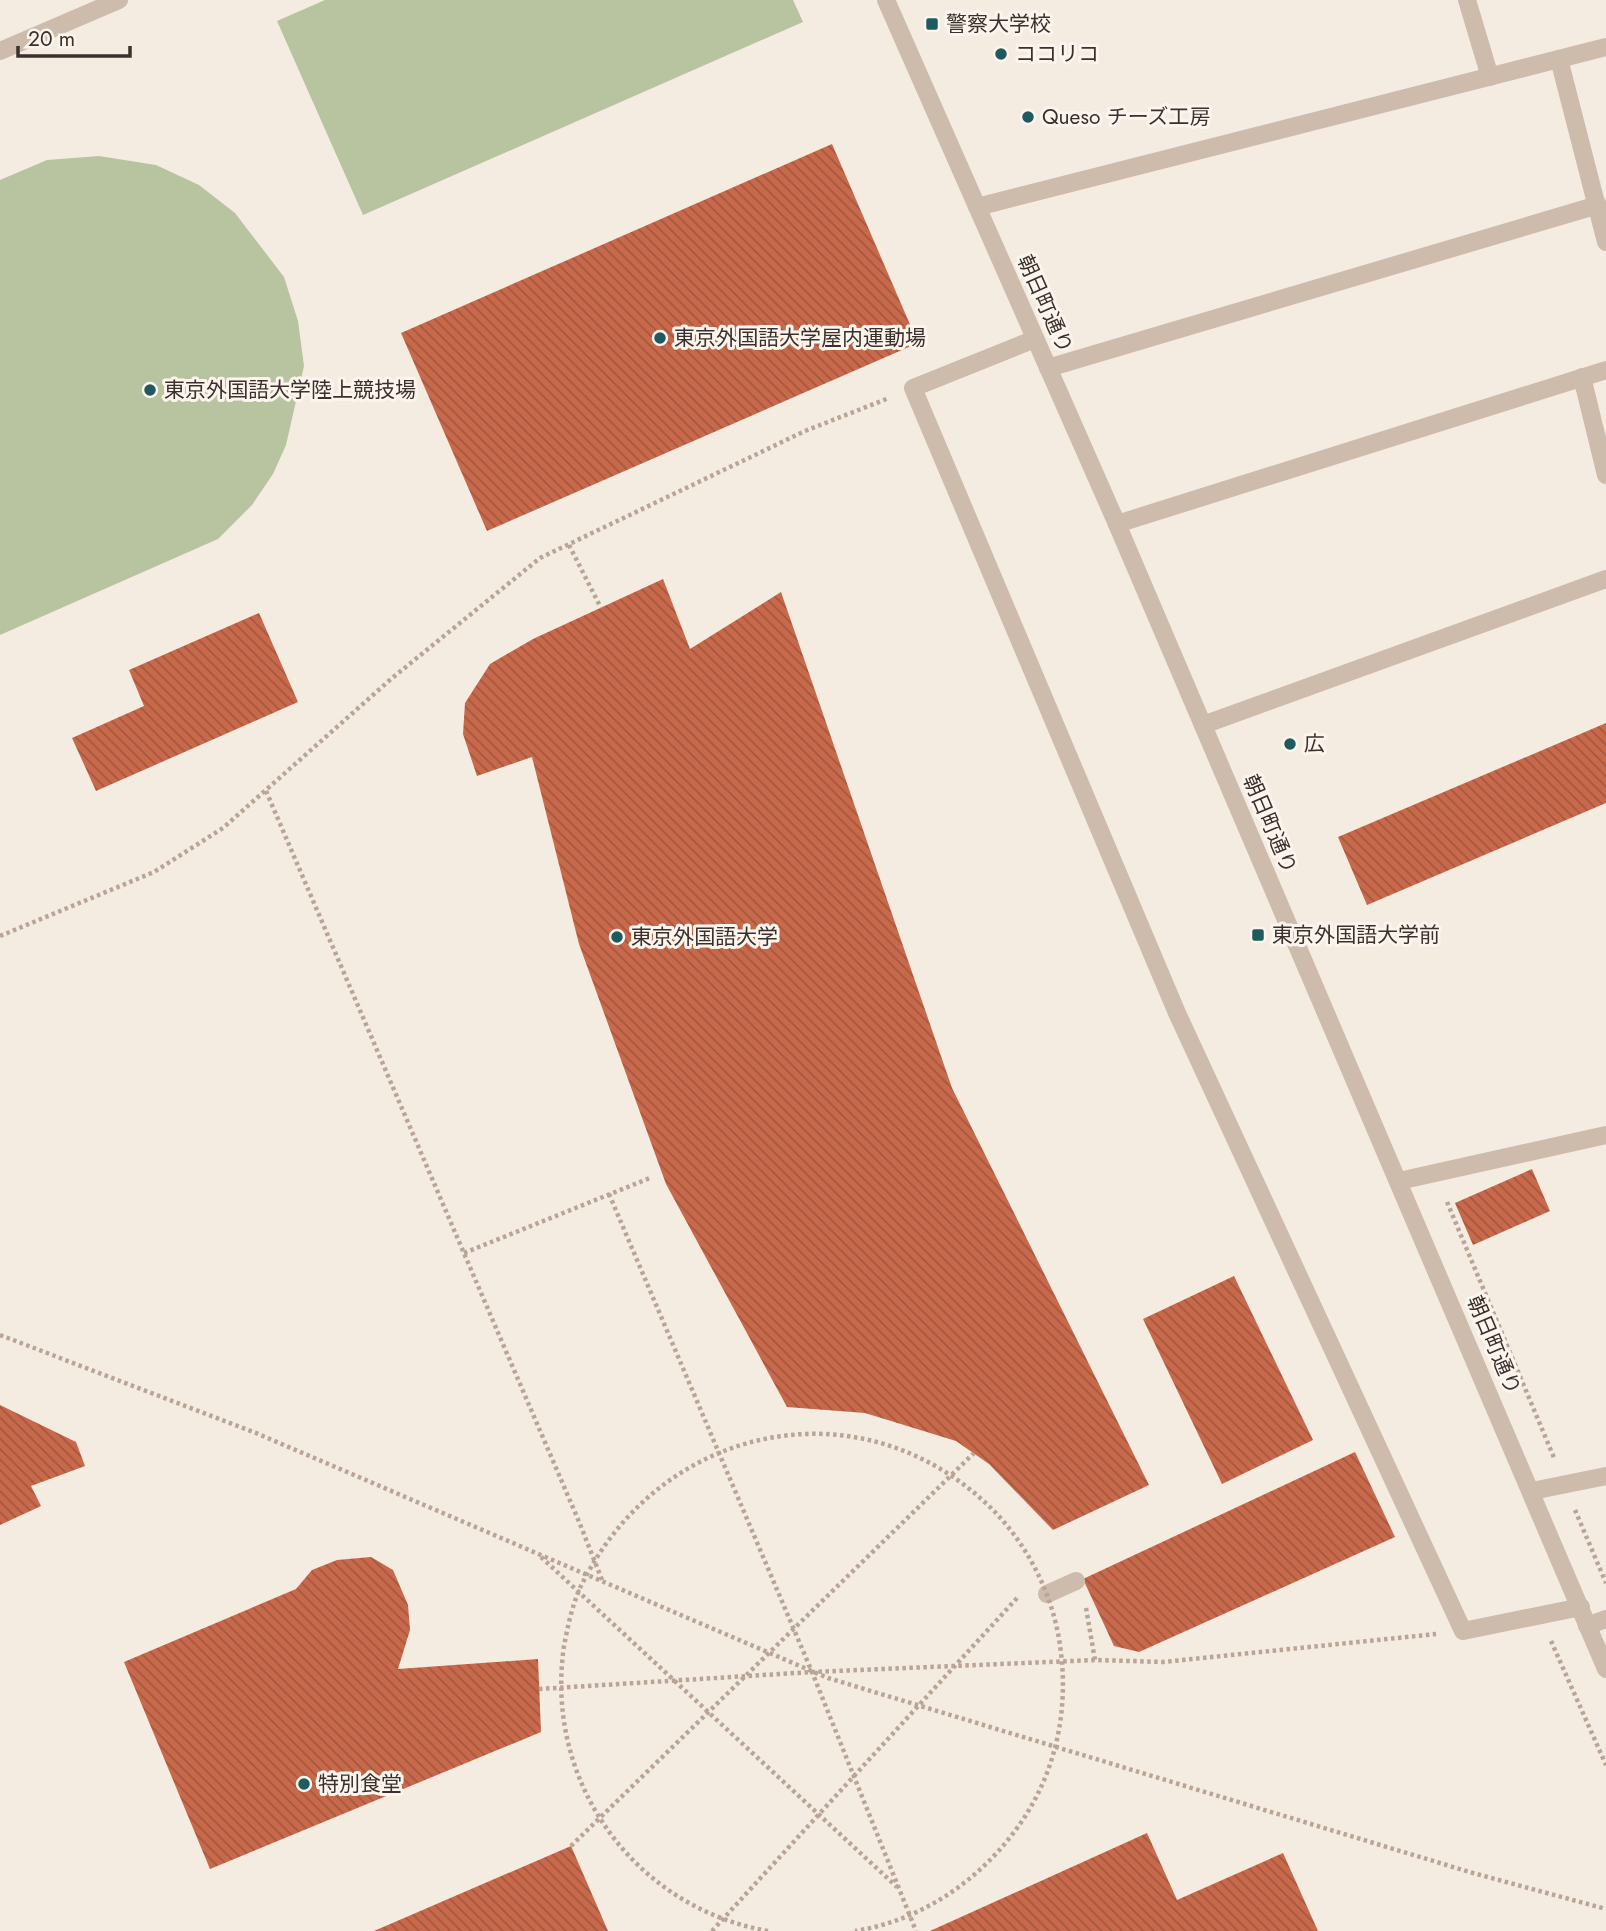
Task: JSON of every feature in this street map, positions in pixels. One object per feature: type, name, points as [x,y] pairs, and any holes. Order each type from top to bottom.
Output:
[{"type":"street","points":[[0,51],[119,0]]},
{"type":"street","name":"朝日町通り","points":[[886,0],[1117,524],[1606,1669]]},
{"type":"street","points":[[1467,0],[1489,77]]},
{"type":"street","points":[[978,207],[1606,47]]},
{"type":"street","points":[[1559,59],[1606,242]]},
{"type":"street","points":[[1048,368],[1598,205]]},
{"type":"street","points":[[1035,339],[913,388],[1177,1013],[1463,1631],[1581,1607]]},
{"type":"street","points":[[1117,524],[1606,370]]},
{"type":"street","points":[[1582,377],[1606,475]]},
{"type":"street","points":[[1203,725],[1606,579]]},
{"type":"street","points":[[1399,1181],[1606,1135]]},
{"type":"street","points":[[1532,1491],[1606,1476]]},
{"type":"street","points":[[1047,1594],[1076,1581]]},
{"type":"street","points":[[1587,1626],[1606,1619]]},
{"type":"path","points":[[0,936],[154,872],[223,828],[391,679],[540,558],[806,431],[913,388]]},
{"type":"path","points":[[569,545],[601,608]]},
{"type":"path","points":[[265,791],[580,1524],[602,1581]]},
{"type":"path","points":[[464,1253],[650,1178]]},
{"type":"path","points":[[609,1194],[812,1672],[916,1931]]},
{"type":"path","points":[[1447,1202],[1606,1583]]},
{"type":"path","points":[[0,1335],[256,1433],[812,1672],[1473,1873],[1606,1909]]},
{"type":"path","points":[[768,1931],[744,1927],[704,1911],[667,1891],[634,1863],[607,1831],[585,1794],[570,1754],[562,1712],[561,1670],[567,1628],[580,1587],[600,1550],[626,1516],[666,1481],[693,1464],[733,1447],[774,1437],[817,1433],[859,1438],[910,1453],[939,1467],[973,1491],[1004,1521],[1023,1547],[1047,1594],[1059,1635],[1064,1677],[1062,1709],[1052,1761],[1035,1801],[1012,1836],[990,1860],[950,1895],[912,1915],[855,1931]]},
{"type":"path","points":[[571,1846],[974,1453]]},
{"type":"path","points":[[537,1554],[900,1890]]},
{"type":"path","points":[[1031,1584],[1040,1574]]},
{"type":"path","points":[[1076,1581],[1086,1605],[1094,1660]]},
{"type":"path","points":[[712,1931],[1021,1594]]},
{"type":"path","points":[[539,1689],[812,1672],[1094,1660],[1163,1662],[1463,1631]]},
{"type":"path","points":[[1547,1632],[1606,1765]]},
{"type":"green space","points":[[325,0],[793,0],[803,22],[363,215],[277,21]]},
{"type":"green space","name":"東京外国語大学陸上競技場","points":[[99,156],[156,165],[199,185],[235,213],[284,277],[298,321],[304,366],[286,445],[273,474],[252,505],[218,539],[0,635],[0,180],[47,160]]},
{"type":"building","name":"東京外国語大学屋内運動場","points":[[832,144],[918,343],[487,531],[401,333]]},
{"type":"building","points":[[663,579],[690,649],[781,592],[952,1088],[1149,1485],[1053,1530],[989,1464],[956,1441],[865,1413],[787,1407],[666,1184],[579,944],[532,757],[477,776],[463,734],[465,703],[490,664],[533,639]]},
{"type":"building","points":[[259,613],[298,702],[96,791],[72,738],[144,706],[129,670]]},
{"type":"building","points":[[1606,723],[1606,803],[1367,905],[1338,837]]},
{"type":"building","points":[[1532,1169],[1550,1211],[1473,1245],[1455,1203]]},
{"type":"building","points":[[1234,1276],[1313,1440],[1222,1484],[1143,1319]]},
{"type":"building","points":[[0,1405],[76,1442],[85,1466],[31,1486],[41,1506],[0,1525]]},
{"type":"building","points":[[1355,1452],[1395,1537],[1139,1652],[1114,1646],[1083,1579]]},
{"type":"building","points":[[371,1557],[393,1570],[408,1605],[410,1630],[398,1669],[538,1659],[541,1732],[210,1869],[124,1662],[296,1589],[312,1570],[337,1560]]},
{"type":"building","points":[[1147,1833],[1177,1900],[1283,1853],[1318,1931],[930,1931]]},
{"type":"building","points":[[571,1846],[608,1931],[374,1931]]},
{"type":"place","name":"警察大学校","points":[[932,24]]},
{"type":"place","name":"ココリコ","points":[[1001,54]]},
{"type":"place","name":"Queso チーズ工房","points":[[1028,117]]},
{"type":"place","name":"東京外国語大学屋内運動場","points":[[660,338]]},
{"type":"place","name":"東京外国語大学陸上競技場","points":[[150,390]]},
{"type":"place","name":"広","points":[[1290,744]]},
{"type":"place","name":"東京外国語大学前","points":[[1258,935]]},
{"type":"place","name":"東京外国語大学","points":[[617,937]]},
{"type":"place","name":"特別食堂","points":[[304,1784]]}]
